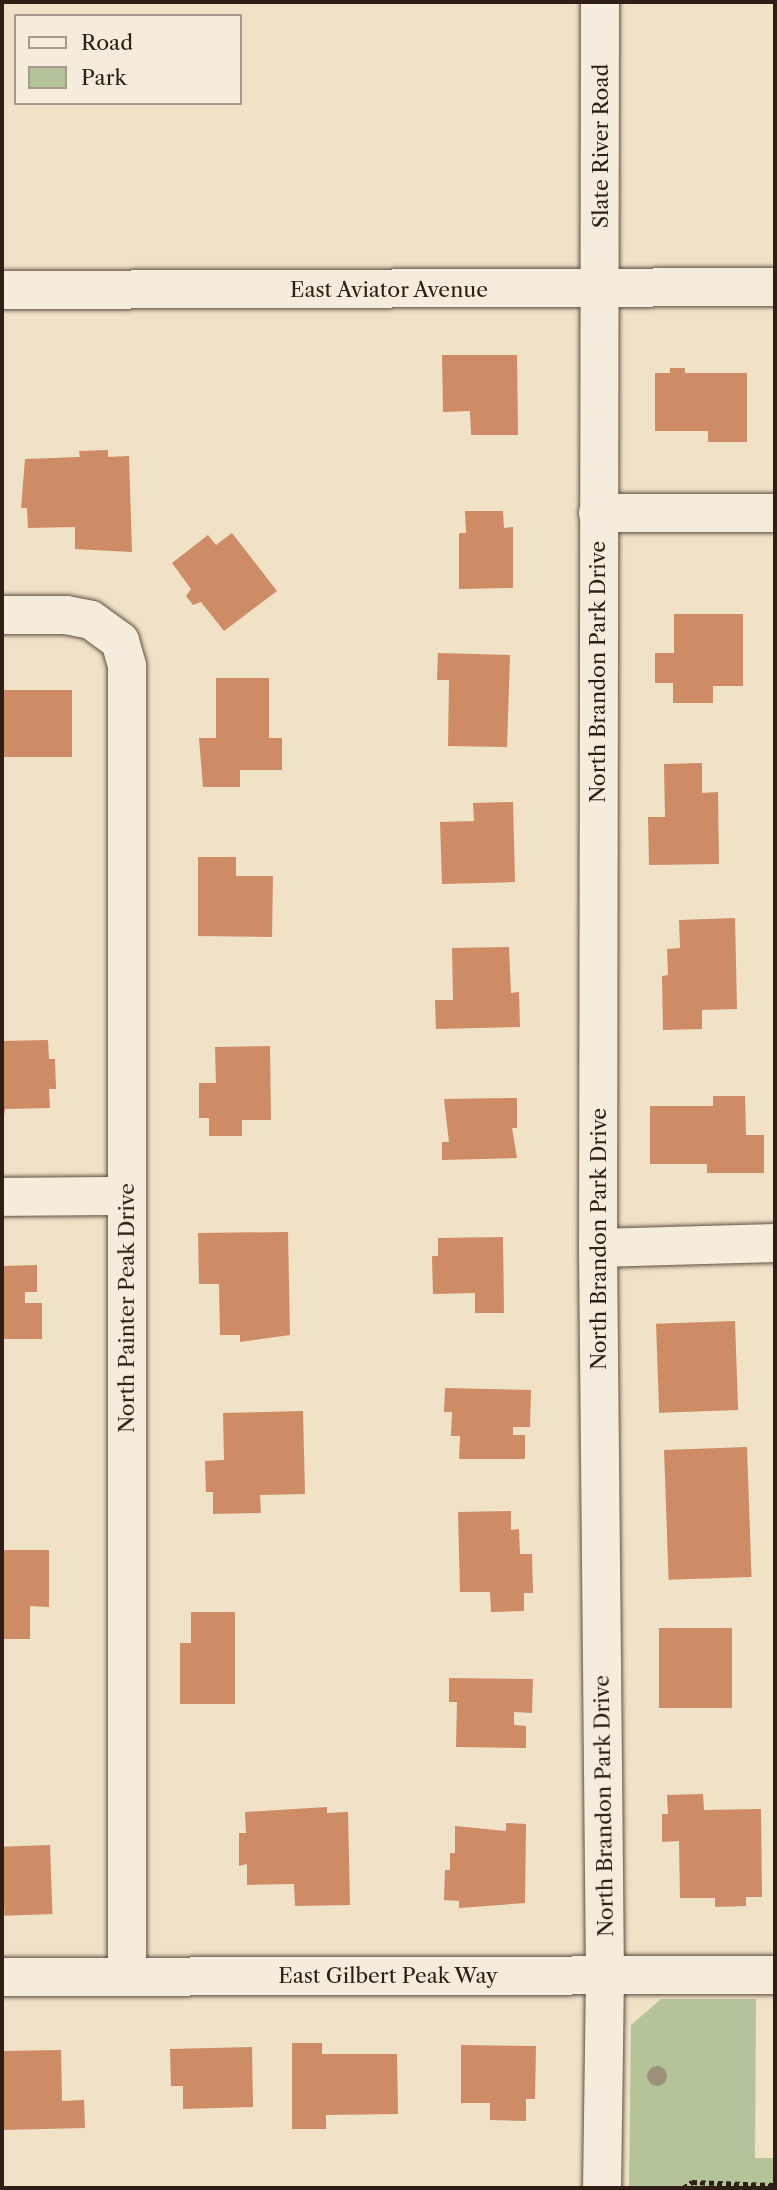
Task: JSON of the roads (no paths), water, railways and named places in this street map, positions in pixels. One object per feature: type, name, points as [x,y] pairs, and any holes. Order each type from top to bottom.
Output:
[{"type":"street","name":"Slate River Road","points":[[600,2],[601,289]]},
{"type":"street","name":"East Aviator Avenue","points":[[2,290],[775,287]]},
{"type":"street","name":"North Brandon Park Drive","points":[[601,289],[598,513],[598,1248],[605,1976],[602,2188]]},
{"type":"street","points":[[598,513],[775,513]]},
{"type":"street","name":"North Painter Peak Drive","points":[[2,615],[79,617],[120,641],[127,666],[127,1975]]},
{"type":"street","points":[[2,1197],[127,1196]]},
{"type":"street","points":[[598,1248],[775,1243]]},
{"type":"street","name":"East Gilbert Peak Way","points":[[2,1977],[775,1975]]}]
